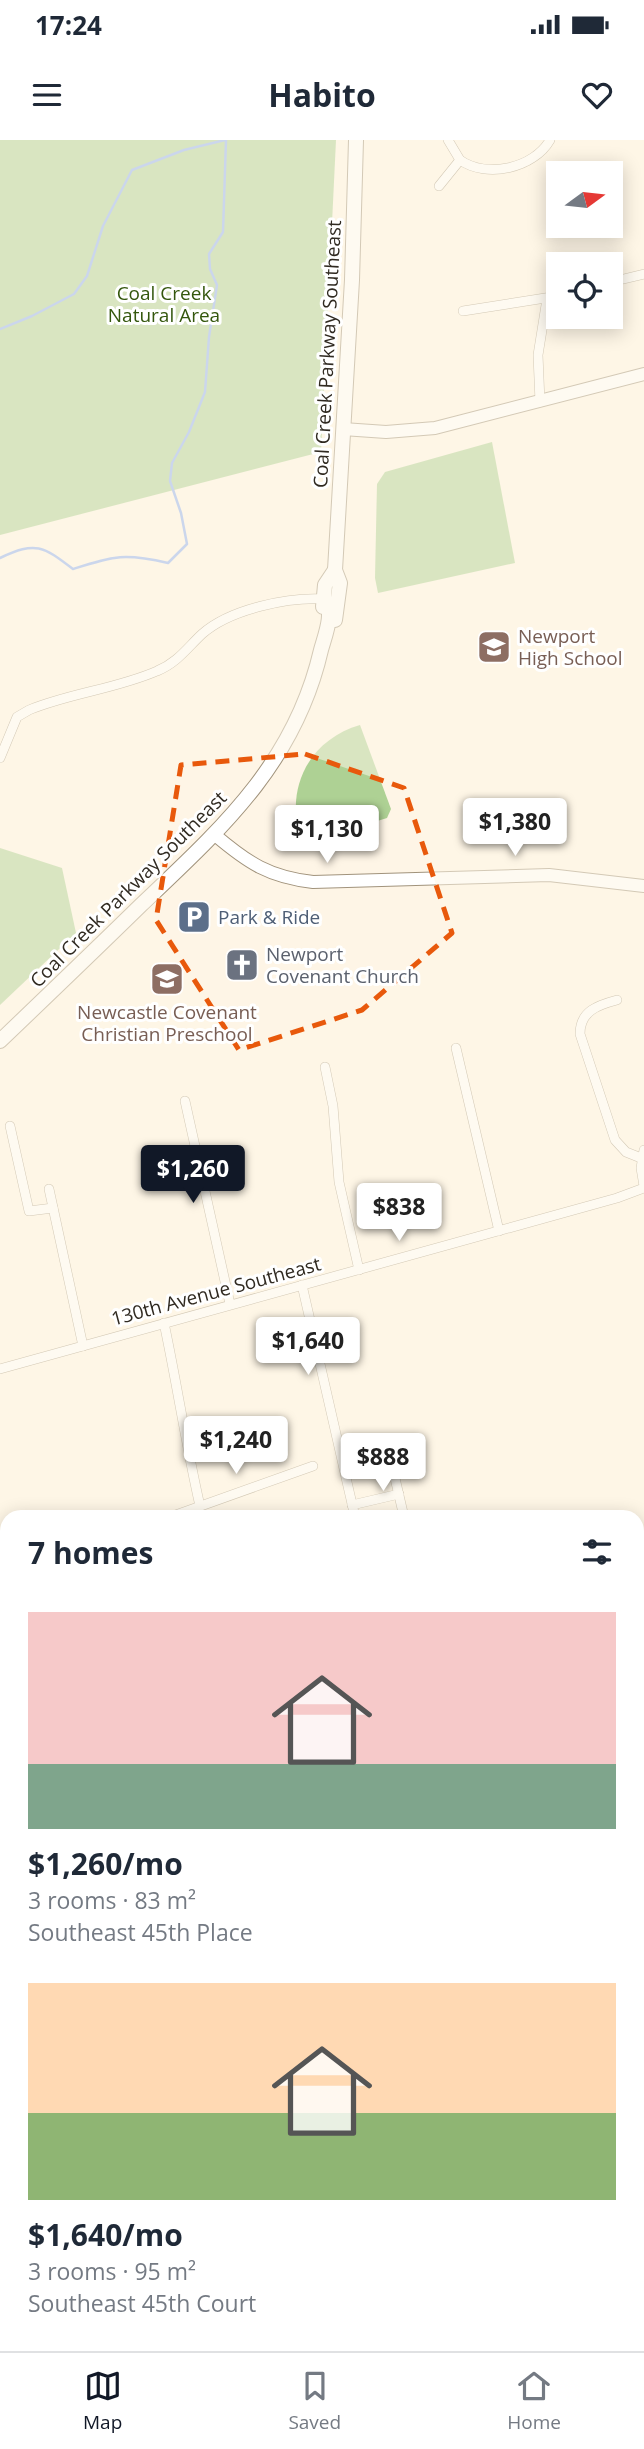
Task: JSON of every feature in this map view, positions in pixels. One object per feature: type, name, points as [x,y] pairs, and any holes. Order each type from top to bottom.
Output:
[{"type":"main road","name":"Coal Creek Parkway Southeast","points":[[0,1041],[239,809],[281,751],[312,682],[320,675],[334,623],[340,583],[335,570],[352,280],[356,140]]},
{"type":"main road","points":[[343,429],[416,431],[457,424],[644,374]]},
{"type":"main road","name":"Coal Creek Parkway Southeast","points":[[324,599],[325,584],[335,570]]},
{"type":"main road","points":[[312,682],[329,617],[329,609],[324,599]]},
{"type":"main road","points":[[215,835],[255,866],[290,879],[313,882],[549,875],[644,886]]},
{"type":"street","points":[[448,140],[460,160],[473,168],[483,170],[524,163],[540,155],[550,140]]},
{"type":"street","points":[[439,186],[460,160]]},
{"type":"street","points":[[623,279],[644,274]]},
{"type":"street","points":[[463,311],[546,299]]},
{"type":"street","points":[[540,402],[538,355],[546,305]]},
{"type":"street","points":[[0,758],[13,724],[21,713],[161,670],[211,628],[234,616],[284,601],[324,599]]},
{"type":"street","points":[[617,1000],[601,1004],[588,1013],[580,1024],[580,1034],[615,1140],[626,1152],[643,1154],[644,1187]]},
{"type":"street","points":[[456,1048],[499,1231]]},
{"type":"street","points":[[326,1067],[333,1106],[339,1182],[359,1270]]},
{"type":"street","points":[[186,1101],[230,1304]]},
{"type":"street","points":[[10,1126],[29,1211],[54,1208]]},
{"type":"street","name":"130th Avenue Southeast","points":[[0,1369],[617,1198],[644,1187]]},
{"type":"street","points":[[50,1189],[83,1346]]},
{"type":"street","points":[[302,1285],[353,1510]]},
{"type":"street","points":[[164,1323],[181,1399],[185,1441],[200,1506]]},
{"type":"street","points":[[391,1461],[402,1510]]},
{"type":"street","points":[[189,1510],[313,1466]]},
{"type":"street","points":[[352,1504],[399,1494]]},
{"type":"highlighted area","points":[[305,754],[404,788],[452,933],[362,1010],[239,1050],[156,920],[181,765]]},
{"type":"green space","name":"Coal Creek Natural Area","points":[[0,140],[336,140],[321,452],[0,535]]},
{"type":"green space","points":[[492,442],[515,563],[378,593],[375,578],[377,484],[385,472]]},
{"type":"green space","points":[[360,725],[391,809],[387,818],[342,832],[300,836],[296,800],[306,767],[328,741]]},
{"type":"green space","points":[[0,848],[62,868],[76,933],[0,1005]]},
{"type":"waterway","points":[[0,329],[74,294],[87,276],[103,226],[132,170],[184,150],[225,140]]},
{"type":"waterway","points":[[0,558],[22,549],[39,548],[73,569],[120,557],[168,563],[187,544],[181,513],[170,481],[172,463],[189,432],[205,392],[209,337],[217,285],[210,269],[209,254],[223,232],[226,140]]},
{"type":"place","name":"Newport High School","points":[[494,647]]},
{"type":"place","name":"Park & Ride","points":[[194,917]]},
{"type":"place","name":"Newport Covenant Church","points":[[242,965]]},
{"type":"place","name":"Newcastle Covenant Christian Preschool","points":[[167,979]]}]
